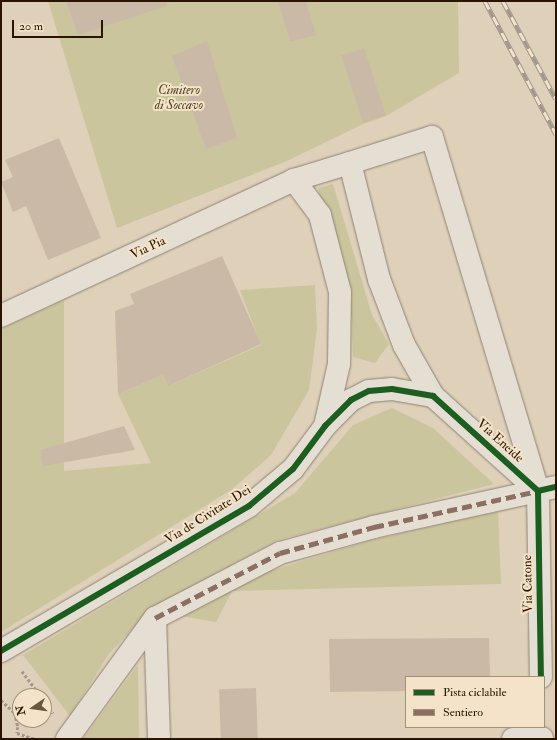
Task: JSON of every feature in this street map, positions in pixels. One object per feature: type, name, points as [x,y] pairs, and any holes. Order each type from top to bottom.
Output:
[{"type":"street","name":"Via Catone","points":[[350,163],[432,137],[547,489],[541,676]]},
{"type":"street","points":[[325,426],[339,364],[340,292],[320,215],[294,180],[350,163]]},
{"type":"street","name":"Via Eneide","points":[[350,163],[379,279],[404,345],[433,396],[547,489]]},
{"type":"street","name":"Via Pia","points":[[1,316],[294,180]]},
{"type":"street","name":"Via de Civitate Dei","points":[[1,651],[249,506],[293,469],[325,426],[351,400],[369,391],[392,389],[433,396]]},
{"type":"street","points":[[67,739],[155,618],[280,553],[374,527],[547,489]]},
{"type":"street","points":[[155,618],[160,739]]},
{"type":"street","points":[[513,739],[542,735]]},
{"type":"path","points":[[18,666],[35,688]]},
{"type":"path","points":[[1,700],[14,713],[18,728],[17,733],[35,739]]},
{"type":"path","points":[[52,711],[57,718]]},
{"type":"green space","name":"Cimitero di Soccavo","points":[[48,1],[458,1],[459,73],[386,116],[363,124],[287,161],[117,228]]},
{"type":"green space","points":[[333,184],[372,315],[389,344],[375,363],[353,357],[352,319],[318,188]]},
{"type":"green space","points":[[315,285],[317,329],[309,390],[271,455],[231,490],[1,632],[1,329],[64,300],[64,471],[151,463],[118,394],[163,375],[168,386],[261,345],[240,290]]},
{"type":"green space","points":[[392,408],[433,428],[494,484],[278,540],[150,610],[109,654],[70,716],[52,693],[52,688],[48,688],[23,655],[295,493],[353,425]]},
{"type":"green space","points":[[498,511],[501,584],[232,591],[216,622],[181,616],[247,578],[372,540]]},
{"type":"green space","points":[[138,665],[139,739],[83,739]]},
{"type":"building","points":[[66,1],[167,1],[167,6],[78,35]]},
{"type":"building","points":[[278,1],[306,1],[316,35],[290,42]]},
{"type":"building","points":[[207,41],[237,138],[206,149],[172,56]]},
{"type":"building","points":[[364,48],[386,116],[363,123],[341,55]]},
{"type":"building","points":[[59,138],[101,238],[48,260],[26,206],[13,212],[1,182],[13,177],[5,160]]},
{"type":"building","points":[[222,256],[261,344],[168,386],[163,375],[118,394],[115,311],[134,304],[130,294]]},
{"type":"building","points":[[124,426],[135,450],[43,466],[40,450]]},
{"type":"building","points":[[489,638],[490,676],[405,676],[405,691],[330,692],[329,639]]},
{"type":"building","points":[[256,688],[258,739],[221,739],[219,689]]},
{"type":"railway","points":[[485,1],[556,134]]},
{"type":"railway","points":[[503,1],[556,99]]},
{"type":"marked path","points":[[155,618],[280,553],[374,527],[538,491]]},
{"type":"cycle path","points":[[1,651],[249,506],[293,469],[325,426],[351,400],[369,391],[392,389],[433,396],[538,491],[556,487]]},
{"type":"cycle path","points":[[538,491],[541,676]]}]
